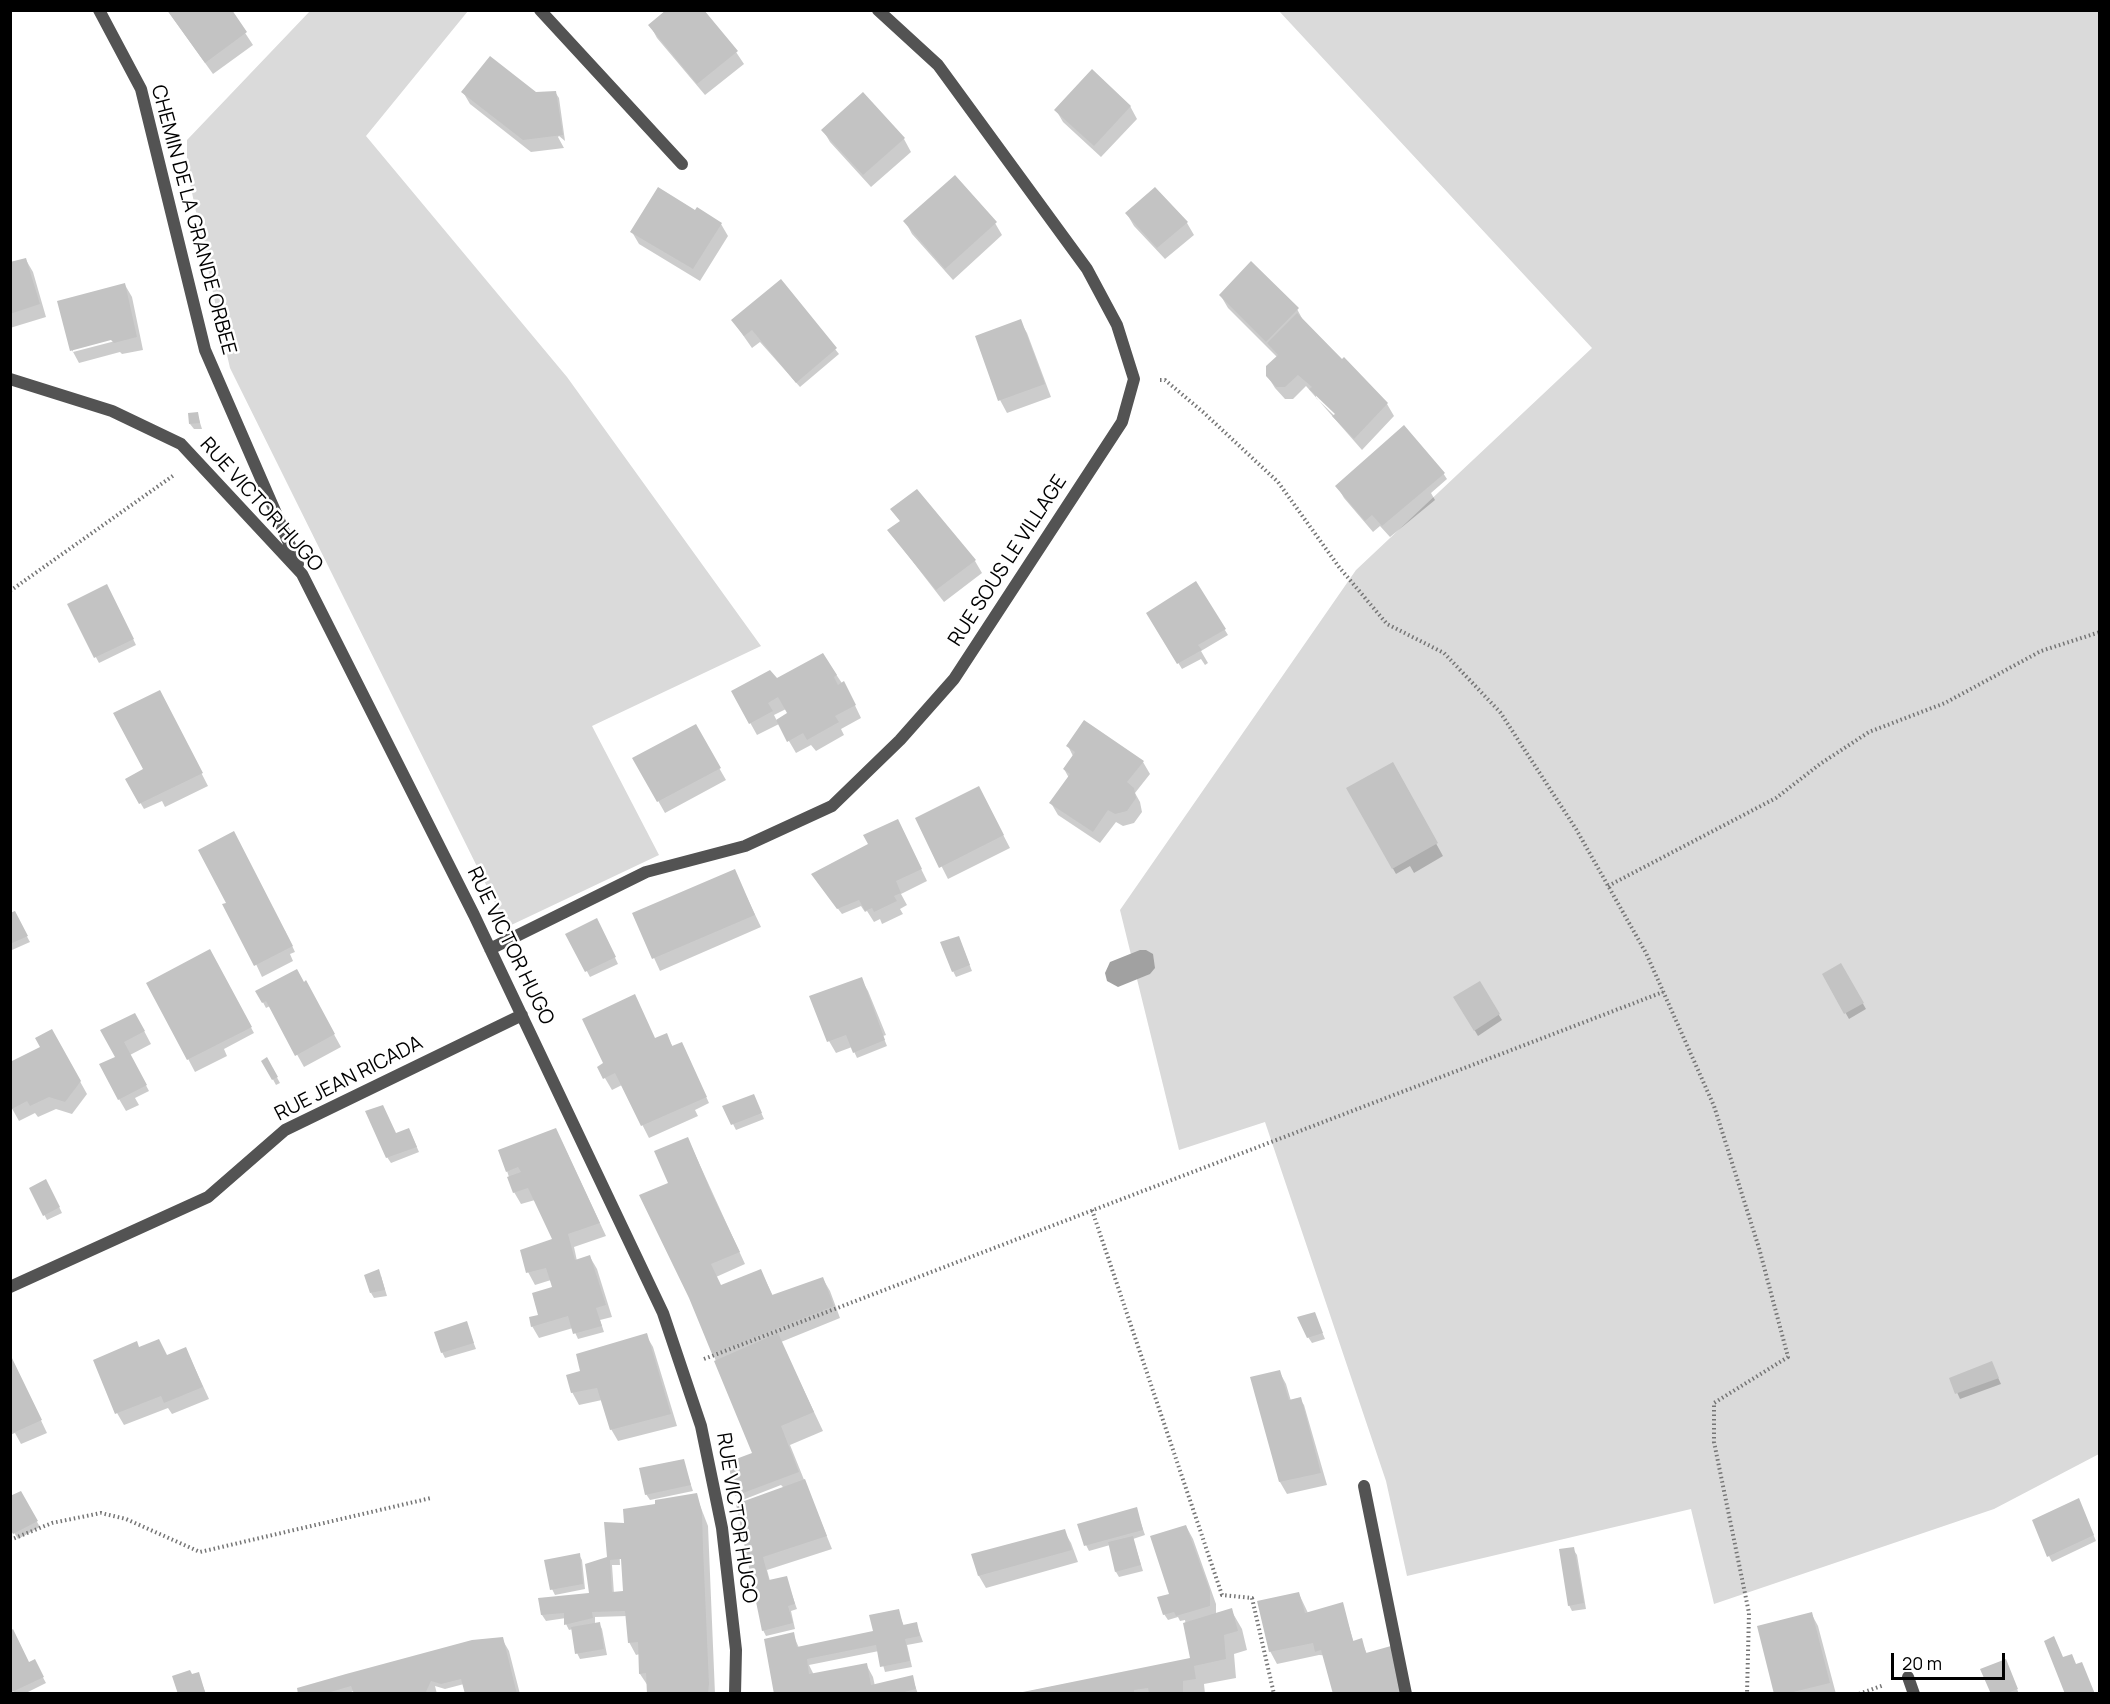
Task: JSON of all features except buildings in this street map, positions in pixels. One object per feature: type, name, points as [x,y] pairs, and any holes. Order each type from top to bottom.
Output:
[{"type":"street","name":"CHEMIN DE LA GRANDE ORBEE","points":[[99,10],[141,89],[205,350],[302,574]]},
{"type":"street","points":[[540,10],[682,164]]},
{"type":"street","points":[[878,10],[938,65],[1087,270],[1117,325],[1134,379]]},
{"type":"street","name":"RUE VICTOR HUGO","points":[[10,379],[112,411],[181,444],[302,574],[490,949],[663,1312],[701,1426],[722,1528],[736,1650],[735,1694]]},
{"type":"street","name":"RUE SOUS LE VILLAGE","points":[[490,949],[646,872],[745,846],[832,806],[900,740],[954,679],[1122,422],[1134,379]]},
{"type":"street","name":"RUE JEAN RICADA","points":[[10,1287],[208,1197],[285,1130],[522,1015]]},
{"type":"street","points":[[1364,1486],[1406,1694]]},
{"type":"street","points":[[1908,1677],[1914,1694]]},
{"type":"path","points":[[1134,379],[1165,380],[1203,412],[1278,482],[1339,567],[1388,624],[1444,653],[1500,712],[1576,829],[1646,953],[1714,1106],[1759,1248],[1788,1357],[1714,1402],[1714,1442],[1749,1613],[1747,1694]]},
{"type":"path","points":[[10,591],[196,459]]},
{"type":"path","points":[[1608,886],[1776,798],[1820,764],[1869,732],[1945,704],[2041,651],[2100,632]]},
{"type":"path","points":[[681,1368],[1663,992]]},
{"type":"path","points":[[1092,1210],[1222,1595],[1252,1598],[1274,1694]]},
{"type":"path","points":[[10,1540],[52,1523],[101,1513],[126,1519],[200,1552],[430,1498]]},
{"type":"shaded area","points":[[310,11],[468,11],[366,136],[567,377],[761,646],[592,726],[659,855],[507,927],[230,368],[215,302],[187,169],[187,140]]},
{"type":"shaded area","points":[[1279,11],[2099,11],[2099,1454],[1994,1509],[1714,1604],[1691,1509],[1407,1576],[1386,1481],[1265,1122],[1179,1150],[1120,910],[1356,570],[1592,348]]},
{"type":"shaded area","points":[[1140,950],[1153,954],[1155,968],[1150,974],[1118,987],[1107,981],[1105,973],[1110,962]]}]
